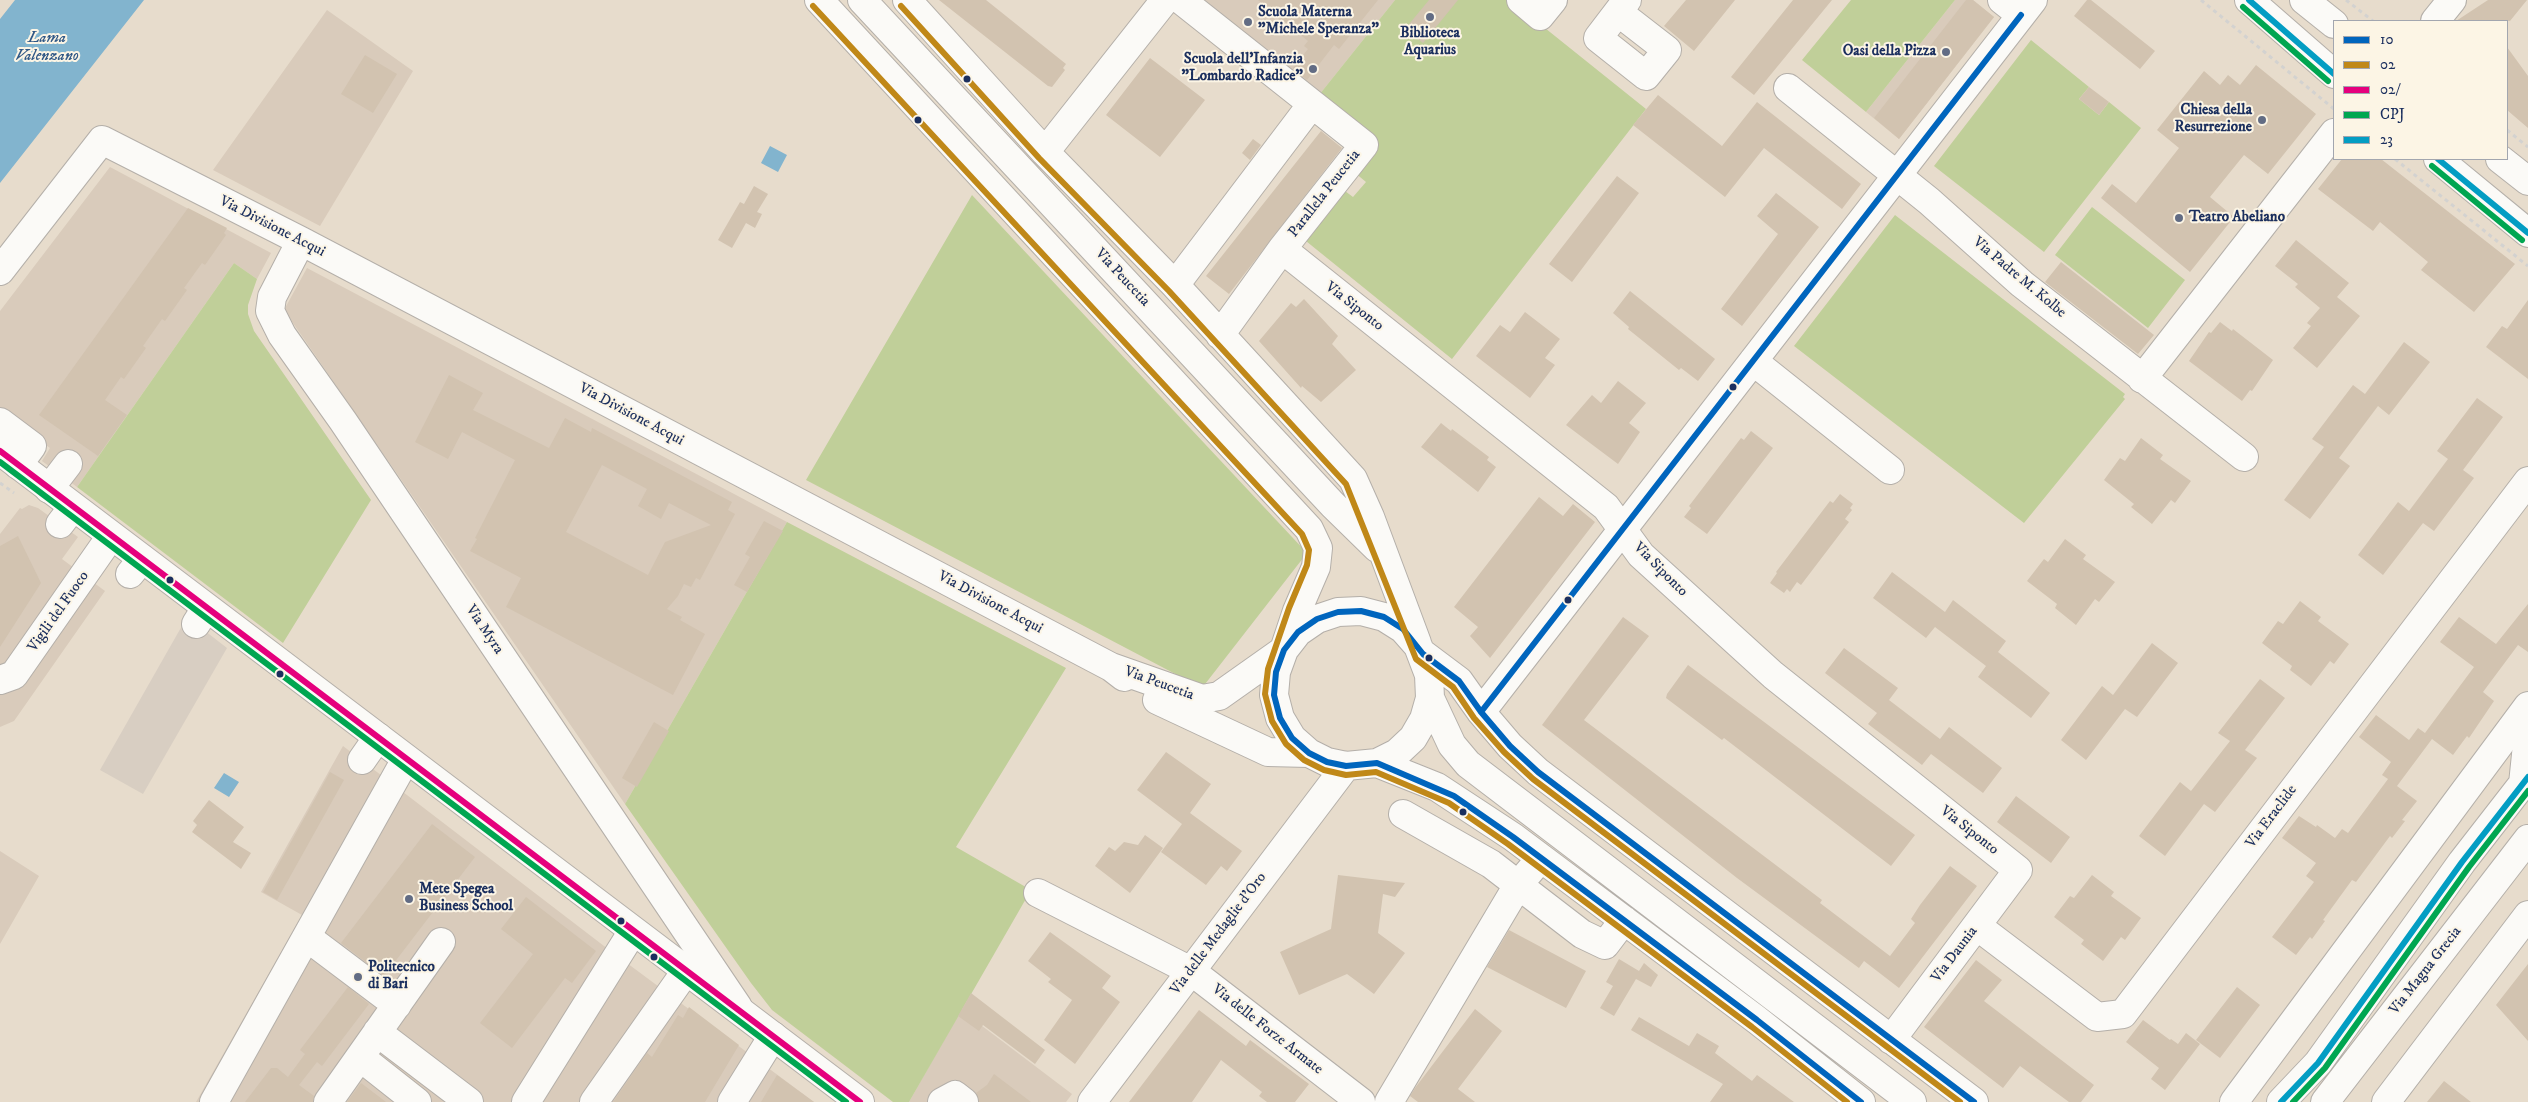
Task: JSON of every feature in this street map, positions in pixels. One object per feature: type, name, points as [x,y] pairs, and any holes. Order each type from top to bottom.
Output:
[{"type":"street","name":"Via Peucetia","points":[[819,0],[1309,529],[1318,548],[1316,567],[1297,611],[1276,672],[1274,696],[1280,718],[1292,738],[1309,753],[1327,762],[1346,766],[1377,763],[1397,753],[1413,738],[1424,719],[1430,698],[1430,676],[1384,554],[1353,479],[1175,285],[1045,152],[907,0]]},
{"type":"street","name":"Via Peucetia","points":[[862,0],[1327,498],[1384,554]]},
{"type":"street","points":[[1045,152],[1165,0]]},
{"type":"street","name":"Parallela Peucetia","points":[[1181,0],[1364,145],[1282,249],[1220,334]]},
{"type":"street","points":[[1521,0],[1540,16],[1553,0]]},
{"type":"street","points":[[2249,0],[2333,73]]},
{"type":"street","points":[[2304,0],[2333,23]]},
{"type":"street","points":[[2436,20],[2452,0]]},
{"type":"street","points":[[1481,712],[1897,176],[2019,5]]},
{"type":"street","name":"Via Padre M. Kolbe","points":[[1788,88],[1897,176],[2022,284],[2244,457]]},
{"type":"street","points":[[1175,285],[1312,104]]},
{"type":"street","points":[[2142,379],[2333,134]]},
{"type":"street","name":"Via Divisione Acqui","points":[[0,271],[102,140],[301,241],[1111,667],[1151,697],[1268,752],[1309,753]]},
{"type":"street","points":[[2439,160],[2528,233]]},
{"type":"street","points":[[2501,160],[2528,182]]},
{"type":"street","name":"Via Myra","points":[[301,241],[272,297],[270,311],[282,335],[349,429],[742,1012]]},
{"type":"street","name":"Via Siponto","points":[[1282,249],[1606,507],[1640,555],[1773,675],[2018,870]]},
{"type":"street","points":[[1753,361],[1890,470]]},
{"type":"street","points":[[0,422],[32,446],[9,458],[49,489],[66,515],[111,536],[136,567],[201,616],[378,737],[860,1102]]},
{"type":"street","points":[[49,489],[68,464]]},
{"type":"street","name":"Via Eraclide","points":[[1977,926],[2097,1017],[2123,1014],[2528,481]]},
{"type":"street","name":"Vigili del Fuoco","points":[[0,680],[14,675],[111,536]]},
{"type":"street","name":"Via Peucetia","points":[[1111,667],[1202,699],[1219,696],[1284,650],[1298,632],[1317,619],[1338,612],[1361,611],[1384,617],[1403,629],[1420,650],[1460,681],[1481,712],[1510,746],[1538,772],[1974,1102]]},
{"type":"street","points":[[1430,698],[1452,745],[1468,764],[1912,1102]]},
{"type":"street","points":[[2234,1102],[2528,706]]},
{"type":"street","points":[[2281,1102],[2318,1063],[2462,862],[2525,781],[2528,735]]},
{"type":"street","points":[[362,760],[378,737]]},
{"type":"street","points":[[214,1102],[308,938],[406,759]]},
{"type":"street","name":"Via Peucetia","points":[[1377,763],[1437,787],[1512,837],[1624,920],[1851,1099]]},
{"type":"street","name":"Via delle Medaglie d'Oro","points":[[1092,1102],[1346,766]]},
{"type":"street","points":[[1403,814],[1491,864],[1582,934],[1605,945],[1624,920]]},
{"type":"street","points":[[1491,864],[1512,837]]},
{"type":"street","name":"Via Magna Grecia","points":[[2325,1102],[2528,840]]},
{"type":"street","points":[[1389,1102],[1518,884],[1541,858]]},
{"type":"street","name":"Via Daunia","points":[[1891,1040],[2018,870]]},
{"type":"street","name":"Via delle Forze Armate","points":[[1038,893],[1191,970],[1361,1102]]},
{"type":"street","points":[[2386,1102],[2528,914]]},
{"type":"street","points":[[526,1102],[633,931]]},
{"type":"street","points":[[308,938],[397,1005]]},
{"type":"street","points":[[328,1102],[441,942]]},
{"type":"street","points":[[594,1102],[686,971]]},
{"type":"street","points":[[377,1032],[469,1102]]},
{"type":"street","points":[[732,1102],[773,1036]]},
{"type":"street","points":[[360,1057],[417,1102]]},
{"type":"street","points":[[1851,1099],[1868,1069]]},
{"type":"street","points":[[942,1102],[955,1095],[964,1102]]},
{"type":"path","points":[[2201,0],[2333,108]]},
{"type":"path","points":[[2346,0],[2372,20]]},
{"type":"path","points":[[2508,131],[2528,147]]},
{"type":"path","points":[[2396,160],[2528,266]]},
{"type":"shaded area","name":"Scuola dell'Infanzia \"Lombardo Radice\"","points":[[1199,0],[1395,0],[1319,95]]},
{"type":"shaded area","points":[[1955,0],[1973,0],[1994,17],[1899,139],[1866,112]]},
{"type":"shaded area","points":[[327,10],[413,71],[320,226],[213,170]]},
{"type":"shaded area","points":[[110,167],[271,253],[257,279],[234,263],[77,487],[42,461],[50,448],[0,412],[0,311]]},
{"type":"shaded area","points":[[307,268],[787,522],[625,804],[284,310]]},
{"type":"shaded area","points":[[29,505],[38,508],[78,537],[62,559],[105,591],[14,721],[0,727],[0,534],[20,508],[22,509]]},
{"type":"shaded area","points":[[187,617],[227,648],[143,794],[100,770]]},
{"type":"shaded area","points":[[343,746],[604,946],[814,1102],[196,1102],[302,915],[261,892]]},
{"type":"shaded area","points":[[0,851],[39,876],[0,944]]},
{"type":"shaded area","points":[[961,1010],[1072,1094],[1066,1102],[909,1102]]},
{"type":"green space","points":[[1395,0],[1510,0],[1646,109],[1452,359],[1301,237],[1341,188],[1353,197],[1366,182],[1354,172],[1374,146],[1319,95]]},
{"type":"green space","points":[[1851,0],[1955,0],[1866,112],[1802,60]]},
{"type":"green space","points":[[2031,40],[2089,87],[2079,99],[2099,115],[2109,102],[2141,128],[2044,252],[1934,166]]},
{"type":"green space","points":[[972,195],[1307,553],[1202,688],[806,480]]},
{"type":"green space","points":[[2092,207],[2185,280],[2148,328],[2055,255]]},
{"type":"green space","points":[[1895,215],[2125,394],[2123,397],[2125,399],[2024,523],[1794,346]]},
{"type":"green space","points":[[234,263],[257,279],[248,305],[248,314],[254,331],[371,500],[283,643],[77,487]]},
{"type":"green space","points":[[787,522],[1066,668],[956,847],[1031,890],[909,1102],[893,1102],[772,1010],[625,804]]},
{"type":"water","name":"Lama Valenzano","points":[[15,0],[144,0],[0,183],[0,19]]},
{"type":"water","points":[[770,146],[787,155],[778,172],[761,163]]},
{"type":"water","points":[[224,773],[239,782],[229,797],[214,788]]},
{"type":"building","points":[[939,0],[986,0],[1066,64],[1063,68],[1065,70],[1052,87],[1048,86]]},
{"type":"building","points":[[1258,0],[1378,0],[1339,49],[1334,45],[1307,80],[1293,68],[1308,49],[1304,46],[1308,41]]},
{"type":"building","name":"Biblioteca Aquarius","points":[[1429,0],[1458,0],[1423,43],[1405,29]]},
{"type":"building","points":[[1686,0],[1735,0],[1694,51],[1664,26]]},
{"type":"building","points":[[1793,0],[1832,0],[1754,95],[1731,77]]},
{"type":"building","points":[[1966,0],[1973,0],[1994,17],[1899,139],[1874,118]]},
{"type":"building","points":[[2087,0],[2091,0],[2155,51],[2140,69],[2074,16]]},
{"type":"building","points":[[2488,0],[2527,0],[2510,21],[2458,20]]},
{"type":"building","points":[[2508,48],[2528,76],[2528,128],[2508,111]]},
{"type":"building","points":[[365,55],[397,74],[373,113],[341,94]]},
{"type":"building","points":[[1150,58],[1205,100],[1160,157],[1106,115]]},
{"type":"building","points":[[2256,65],[2316,114],[2268,174],[2244,155],[2210,197],[2234,217],[2190,272],[2101,198],[2112,184],[2136,203],[2179,148],[2157,130],[2204,71],[2220,85],[2228,75],[2240,85]]},
{"type":"building","points":[[2089,87],[2109,102],[2099,115],[2079,99]]},
{"type":"building","points":[[1658,95],[1722,146],[1757,102],[1861,184],[1842,209],[1764,148],[1725,197],[1633,125]]},
{"type":"building","points":[[1321,131],[1342,148],[1229,294],[1206,276]]},
{"type":"building","points":[[1253,139],[1261,145],[1250,160],[1242,153]]},
{"type":"building","points":[[2341,160],[2382,160],[2515,264],[2474,312],[2421,270],[2428,262],[2380,222],[2373,231],[2318,189]]},
{"type":"building","points":[[1617,176],[1639,193],[1572,282],[1549,264]]},
{"type":"building","points":[[754,186],[768,194],[757,212],[762,214],[755,228],[746,223],[732,248],[718,240],[740,202],[744,204]]},
{"type":"building","points":[[1776,193],[1819,227],[1742,326],[1721,309],[1778,234],[1757,216]]},
{"type":"building","points":[[188,208],[227,228],[224,233],[226,235],[205,265],[202,263],[184,288],[187,290],[165,321],[162,319],[143,346],[146,348],[124,379],[121,377],[105,400],[127,415],[98,456],[39,415]]},
{"type":"building","points":[[2296,240],[2349,283],[2337,297],[2360,316],[2317,368],[2293,348],[2311,326],[2307,323],[2320,308],[2295,287],[2298,284],[2275,266]]},
{"type":"building","points":[[2061,262],[2154,335],[2138,354],[2045,282]]},
{"type":"building","points":[[1630,291],[1715,359],[1698,381],[1681,368],[1679,370],[1628,329],[1629,327],[1613,313]]},
{"type":"building","points":[[1304,299],[1338,336],[1332,344],[1356,370],[1321,402],[1302,386],[1301,388],[1259,341],[1291,303],[1296,307]]},
{"type":"building","points":[[2528,300],[2528,379],[2486,347],[2502,326],[2507,329]]},
{"type":"building","points":[[1525,312],[1560,339],[1545,358],[1555,365],[1530,398],[1476,356],[1500,325],[1510,332]]},
{"type":"building","points":[[2220,322],[2232,331],[2233,329],[2273,360],[2252,391],[2250,390],[2242,401],[2189,361],[2209,332],[2211,333]]},
{"type":"building","points":[[2404,342],[2430,362],[2389,415],[2378,406],[2339,458],[2350,466],[2310,519],[2284,500],[2324,447],[2312,439],[2353,385],[2365,394]]},
{"type":"building","points":[[449,375],[483,393],[473,410],[549,448],[565,418],[591,432],[592,428],[732,502],[728,510],[735,514],[700,580],[696,578],[691,587],[684,584],[678,596],[667,609],[682,617],[680,620],[705,634],[673,695],[506,607],[521,578],[470,551],[515,460],[462,432],[448,459],[415,442]],"holes":[[[602,465],[647,489],[638,506],[661,519],[669,503],[711,525],[665,542],[648,575],[566,532]]]},
{"type":"building","points":[[1618,381],[1646,403],[1629,423],[1640,432],[1618,464],[1566,425],[1592,395],[1601,403]]},
{"type":"building","points":[[2477,398],[2503,417],[2463,470],[2474,478],[2434,531],[2423,523],[2383,575],[2358,555],[2398,502],[2409,511],[2448,459],[2437,451]]},
{"type":"building","points":[[1441,423],[1489,457],[1487,460],[1496,467],[1478,492],[1421,447]]},
{"type":"building","points":[[1751,431],[1773,448],[1707,534],[1684,517],[1691,508],[1689,506],[1741,438],[1744,440]]},
{"type":"building","points":[[2141,438],[2163,455],[2160,459],[2191,481],[2175,503],[2171,500],[2152,524],[2131,507],[2134,504],[2104,480],[2120,458],[2125,461]]},
{"type":"building","points":[[1840,494],[1853,504],[1850,508],[1852,510],[1845,519],[1849,522],[1801,585],[1797,582],[1790,592],[1787,589],[1784,593],[1770,583],[1776,572],[1830,501],[1833,503]]},
{"type":"building","points":[[1539,497],[1563,516],[1573,504],[1595,522],[1490,658],[1470,636],[1478,627],[1454,607]]},
{"type":"building","points":[[764,521],[783,531],[747,592],[734,585],[750,557],[745,554]]},
{"type":"building","points":[[18,536],[41,583],[0,647],[0,546]]},
{"type":"building","points":[[2065,539],[2086,555],[2083,559],[2115,582],[2099,602],[2095,599],[2076,625],[2055,608],[2057,604],[2027,581],[2044,559],[2048,562]]},
{"type":"building","points":[[1892,572],[1945,612],[1953,600],[2006,641],[1998,652],[2050,693],[2031,718],[1978,677],[1986,666],[1935,627],[1926,638],[1873,598]]},
{"type":"building","points":[[2300,601],[2321,617],[2318,621],[2349,644],[2334,664],[2330,661],[2311,686],[2290,670],[2292,666],[2262,643],[2278,621],[2283,624]]},
{"type":"building","points":[[2528,604],[2528,652],[2518,645],[2483,692],[2494,701],[2469,738],[2467,736],[2453,755],[2432,739],[2397,786],[2417,801],[2402,820],[2405,821],[2392,838],[2390,836],[2356,882],[2352,880],[2323,920],[2325,921],[2312,939],[2310,937],[2296,955],[2272,937],[2314,882],[2306,876],[2316,863],[2282,838],[2299,816],[2316,827],[2317,825],[2335,838],[2342,829],[2348,833],[2388,779],[2382,775],[2391,762],[2359,737],[2376,715],[2409,740],[2418,728],[2425,733],[2474,667],[2440,642],[2459,617],[2496,644]]},
{"type":"building","points":[[1623,617],[1649,636],[1584,720],[1822,900],[1820,903],[1890,956],[1915,923],[1911,919],[1920,905],[1950,866],[1977,886],[1899,988],[1864,961],[1859,968],[1737,878],[1542,725]]},
{"type":"building","points":[[2152,643],[2178,663],[2137,717],[2125,709],[2086,760],[2061,740],[2102,686],[2113,695]]},
{"type":"building","points":[[1844,648],[1898,688],[1889,700],[1940,739],[1949,727],[2002,768],[1983,793],[1931,754],[1922,765],[1868,724],[1877,713],[1825,673]]},
{"type":"building","points":[[1688,665],[1915,835],[1891,866],[1724,738],[1722,740],[1666,698]]},
{"type":"building","points":[[2260,679],[2285,698],[2245,750],[2257,758],[2215,812],[2204,804],[2165,856],[2139,836],[2180,782],[2191,791],[2230,741],[2218,733]]},
{"type":"building","points":[[654,722],[669,731],[637,787],[622,778]]},
{"type":"building","points":[[1166,752],[1211,784],[1190,813],[1242,851],[1227,871],[1221,866],[1206,885],[1161,852],[1182,824],[1137,790]]},
{"type":"building","points":[[330,772],[344,780],[277,900],[263,892]]},
{"type":"building","points":[[2016,796],[2070,837],[2051,863],[1997,822]]},
{"type":"building","points":[[209,800],[244,827],[233,842],[251,853],[241,869],[192,832],[197,825],[193,821]]},
{"type":"building","name":"Mete Spegea Business School","points":[[432,824],[475,857],[384,976],[341,943]]},
{"type":"building","points":[[1145,835],[1163,848],[1130,893],[1095,866],[1109,847],[1115,851],[1124,842],[1138,845]]},
{"type":"building","points":[[1338,875],[1405,883],[1395,897],[1383,894],[1378,933],[1405,953],[1374,994],[1347,974],[1299,995],[1280,952],[1331,929]]},
{"type":"building","points":[[2092,875],[2114,892],[2111,896],[2141,918],[2125,940],[2121,937],[2103,961],[2081,944],[2084,940],[2054,917],[2070,896],[2074,898]]},
{"type":"building","points":[[526,897],[596,951],[572,983],[565,978],[512,1048],[480,1023],[533,954],[501,929]]},
{"type":"building","points":[[1509,930],[1586,971],[1566,1008],[1487,967]]},
{"type":"building","points":[[1050,932],[1111,976],[1102,988],[1120,1002],[1075,1064],[1044,1040],[1072,1000],[1048,982],[1051,979],[1028,961]]},
{"type":"building","points":[[1619,959],[1639,971],[1644,963],[1658,975],[1651,987],[1636,979],[1614,1016],[1600,1008],[1613,986],[1606,982]]},
{"type":"building","points":[[1976,960],[2002,980],[1984,1001],[2094,1085],[2081,1102],[2069,1102],[2020,1066],[2003,1088],[1924,1027]]},
{"type":"building","points":[[2528,964],[2528,1041],[2496,1005]]},
{"type":"building","points":[[348,987],[369,1004],[322,1066],[317,1062],[299,1085],[314,1096],[313,1102],[245,1102],[271,1068],[277,1068],[288,1077],[305,1054],[300,1050]]},
{"type":"building","points":[[2237,987],[2260,1005],[2220,1058],[2196,1040]]},
{"type":"building","points":[[971,993],[1045,1050],[1035,1064],[983,1025],[979,1031],[958,1016]]},
{"type":"building","points":[[689,1007],[739,1045],[705,1102],[613,1102],[647,1053],[652,1057],[678,1015],[683,1018]]},
{"type":"building","points":[[1475,1009],[1502,1031],[1458,1089],[1475,1102],[1418,1102],[1410,1096]]},
{"type":"building","points":[[1199,1010],[1246,1046],[1250,1040],[1309,1084],[1295,1102],[1267,1102],[1259,1096],[1262,1092],[1221,1060],[1192,1102],[1129,1102]]},
{"type":"building","points":[[1639,1017],[1689,1046],[1697,1033],[1719,1046],[1715,1053],[1752,1081],[1757,1075],[1794,1102],[1710,1102],[1723,1084],[1631,1030]]},
{"type":"building","points":[[2143,1020],[2178,1044],[2186,1033],[2200,1044],[2165,1090],[2151,1079],[2159,1068],[2126,1042]]},
{"type":"building","points":[[994,1074],[1031,1102],[979,1102],[976,1093],[987,1085]]},
{"type":"building","points":[[777,1075],[814,1102],[761,1102]]},
{"type":"building","points":[[2444,1081],[2471,1102],[2427,1102]]},
{"type":"building","points":[[361,1083],[386,1102],[347,1102]]},
{"type":"transit line","name":"23","points":[[2249,0],[2333,73]]},
{"type":"transit line","name":"02","points":[[813,6],[1302,534],[1309,550],[1307,565],[1289,608],[1268,669],[1265,694],[1272,721],[1286,744],[1304,760],[1324,770],[1346,775],[1376,772],[1449,803],[1508,844],[1752,1027],[1847,1102]]},
{"type":"transit line","name":"02","points":[[901,6],[1039,158],[1169,291],[1346,484],[1416,659],[1453,687],[1474,718],[1504,752],[1533,779],[1960,1102]]},
{"type":"transit line","name":"CPJ","points":[[2243,7],[2328,81]]},
{"type":"transit line","name":"10","points":[[1481,712],[2021,15]]},
{"type":"transit line","name":"23","points":[[2439,160],[2528,233]]},
{"type":"transit line","name":"CPJ","points":[[2432,166],[2522,240]]},
{"type":"transit line","name":"02/","points":[[0,451],[860,1102]]},
{"type":"transit line","name":"CPJ","points":[[0,462],[846,1102]]},
{"type":"transit line","name":"10","points":[[1861,1102],[1757,1020],[1513,837],[1454,796],[1377,763],[1346,766],[1327,762],[1309,753],[1292,738],[1280,718],[1274,695],[1276,672],[1284,650],[1298,632],[1317,619],[1338,612],[1361,611],[1384,617],[1403,629],[1423,654],[1459,681],[1481,712],[1510,746],[1538,772],[1974,1102]]},
{"type":"transit line","name":"23","points":[[2281,1102],[2318,1063],[2462,862],[2528,777]]},
{"type":"transit line","name":"CPJ","points":[[2293,1102],[2325,1068],[2469,867],[2528,791]]},
{"type":"place","name":"Biblioteca Aquarius","points":[[1430,17]]},
{"type":"place","name":"Scuola Materna \"Michele Speranza\"","points":[[1248,22]]},
{"type":"place","name":"Oasi della Pizza","points":[[1946,52]]},
{"type":"place","name":"Scuola dell'Infanzia \"Lombardo Radice\"","points":[[1313,69]]},
{"type":"place","name":"Chiesa della Resurrezione","points":[[2262,120]]},
{"type":"place","name":"Teatro Abeliano","points":[[2179,218]]},
{"type":"place","name":"Mete Spegea Business School","points":[[409,899]]},
{"type":"place","name":"Politecnico di Bari","points":[[358,977]]}]
